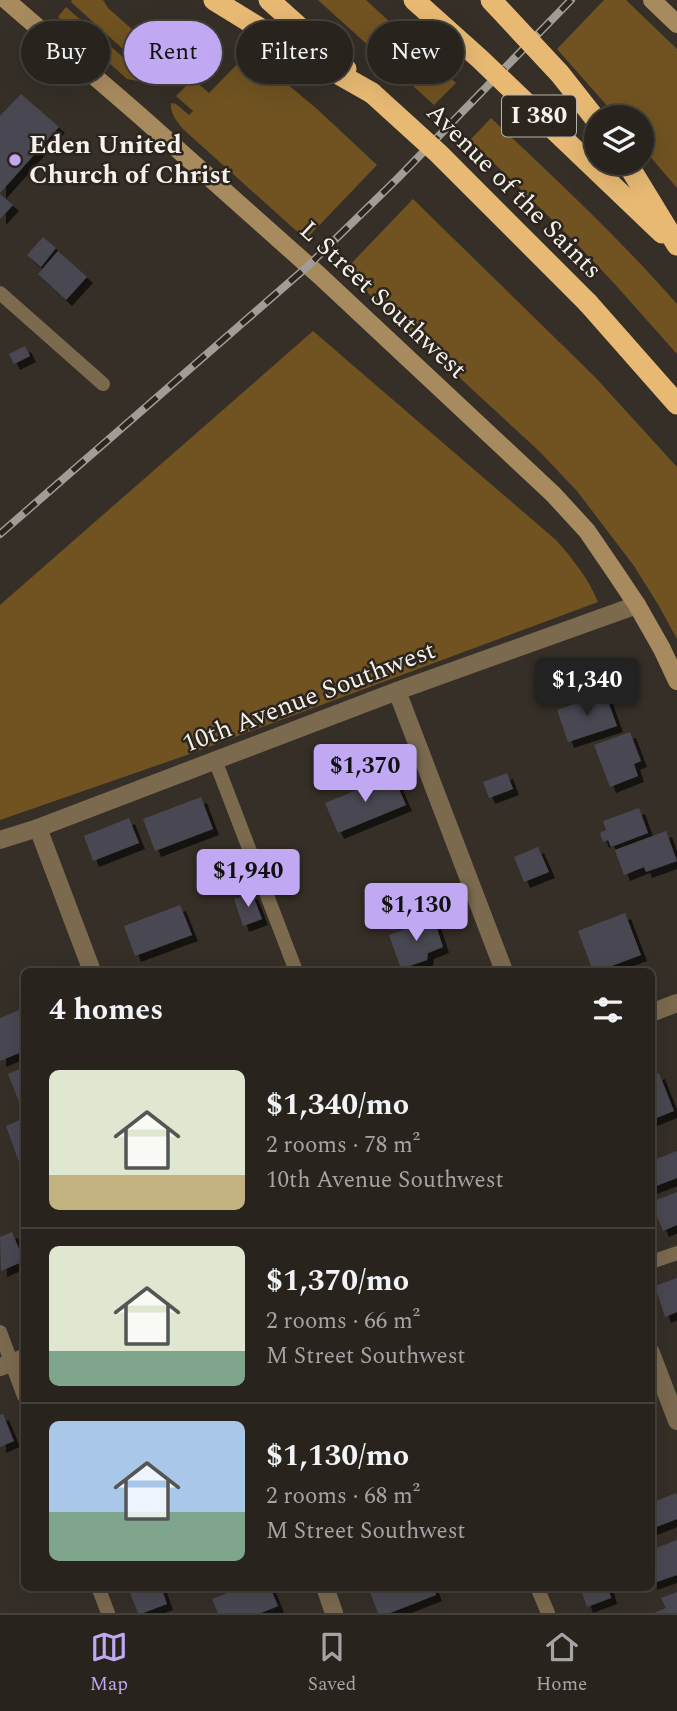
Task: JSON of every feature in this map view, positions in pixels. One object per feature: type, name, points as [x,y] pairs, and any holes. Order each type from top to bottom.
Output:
[{"type":"highway","points":[[214,0],[372,93]]},
{"type":"highway","name":"Avenue of the Saints","points":[[269,0],[438,153],[588,303],[677,404]]},
{"type":"highway","name":"I 380","points":[[414,0],[671,239]]},
{"type":"highway","points":[[491,0],[584,105]]},
{"type":"highway","points":[[634,175],[671,239]]},
{"type":"street","name":"L Street Southwest","points":[[6,0],[320,276],[554,494],[587,531],[637,605],[677,681]]},
{"type":"street","points":[[652,0],[677,24]]},
{"type":"street","name":"10th Avenue Southwest","points":[[0,841],[397,691],[637,605]]},
{"type":"street","points":[[397,691],[504,968]]},
{"type":"street","points":[[38,828],[91,968]]},
{"type":"street","points":[[655,1011],[677,1003]]},
{"type":"street","points":[[655,1363],[677,1421]]},
{"type":"street","points":[[326,1591],[334,1613]]},
{"type":"lane","points":[[0,293],[103,384]]},
{"type":"lane","points":[[215,760],[295,968]]},
{"type":"lane","points":[[655,1261],[677,1253]]},
{"type":"lane","points":[[0,1332],[21,1388]]},
{"type":"lane","points":[[100,1591],[108,1613]]},
{"type":"lane","points":[[539,1591],[548,1613]]},
{"type":"shaded area","points":[[103,0],[124,22],[124,50],[110,37],[110,21],[92,21],[71,2]]},
{"type":"shaded area","points":[[318,0],[366,0],[389,21],[367,21],[367,44],[353,32],[353,21],[341,21]]},
{"type":"shaded area","points":[[604,0],[626,0],[677,49],[677,188],[654,161],[654,105],[606,105],[557,49]]},
{"type":"shaded area","points":[[66,7],[82,21],[62,21],[58,17]]},
{"type":"shaded area","points":[[110,46],[124,58],[124,76],[110,64]]},
{"type":"shaded area","points":[[236,65],[236,84],[287,84],[377,165],[308,237],[302,236],[183,129],[174,117],[171,103],[189,115],[193,111],[176,96],[188,84],[199,84],[209,93],[218,84],[222,84],[222,80]]},
{"type":"shaded area","points":[[411,84],[455,84],[434,105]]},
{"type":"shaded area","points":[[491,118],[610,232],[677,304],[677,354],[574,241],[470,140]]},
{"type":"shaded area","points":[[413,199],[595,377],[677,467],[677,639],[634,566],[577,491],[539,451],[344,271]]},
{"type":"shaded area","points":[[313,331],[556,540],[580,569],[598,602],[187,755],[0,820],[0,605]]},
{"type":"building","name":"Eden United Church of Christ","points":[[21,94],[59,127],[0,193],[0,116]]},
{"type":"building","name":"Eden United Church of Christ","points":[[0,194],[13,205],[0,219]]},
{"type":"building","points":[[43,237],[56,248],[41,267],[27,255]]},
{"type":"building","points":[[58,251],[87,277],[66,300],[38,274]]},
{"type":"building","points":[[25,346],[30,356],[14,364],[9,354]]},
{"type":"building","points":[[605,693],[617,726],[568,742],[557,710]]},
{"type":"building","points":[[630,732],[641,761],[634,764],[638,776],[610,787],[594,745]]},
{"type":"building","points":[[507,773],[513,789],[489,798],[483,782]]},
{"type":"building","points":[[393,775],[406,805],[338,833],[325,803]]},
{"type":"building","points":[[201,797],[213,829],[155,851],[143,819]]},
{"type":"building","points":[[639,808],[648,833],[611,847],[608,840],[603,842],[600,833],[606,830],[603,821]]},
{"type":"building","points":[[129,818],[139,843],[93,861],[84,836]]},
{"type":"building","points":[[666,831],[677,861],[646,872],[644,867],[624,875],[615,850]]},
{"type":"building","points":[[538,847],[549,872],[524,882],[514,857]]},
{"type":"building","points":[[252,893],[262,919],[243,926],[234,899]]},
{"type":"building","points":[[180,905],[192,935],[135,956],[124,926]]},
{"type":"building","points":[[625,913],[641,955],[606,968],[592,968],[578,931]]},
{"type":"building","points":[[434,919],[443,947],[428,953],[427,960],[401,968],[389,935]]},
{"type":"building","points":[[21,1009],[21,1052],[0,1061],[0,1018]]},
{"type":"building","points":[[21,1068],[21,1107],[8,1074]]},
{"type":"building","points":[[659,1073],[674,1111],[655,1118],[655,1074]]},
{"type":"building","points":[[21,1119],[20,1165],[6,1126]]},
{"type":"building","points":[[677,1151],[677,1178],[655,1186],[655,1159]]},
{"type":"building","points":[[677,1192],[677,1225],[663,1231],[655,1212],[655,1200]]},
{"type":"building","points":[[12,1232],[21,1254],[21,1262],[1,1271],[0,1237]]},
{"type":"building","points":[[677,1278],[677,1312],[665,1317],[655,1286]]},
{"type":"building","points":[[3,1414],[14,1441],[0,1447],[0,1415]]},
{"type":"building","points":[[676,1493],[677,1519],[655,1527],[655,1501]]},
{"type":"building","points":[[677,1540],[677,1575],[655,1583],[655,1548]]},
{"type":"building","points":[[129,1591],[162,1591],[167,1604],[138,1613]]},
{"type":"building","points":[[233,1591],[272,1591],[278,1606],[261,1613],[218,1613],[212,1599]]},
{"type":"building","points":[[370,1591],[434,1591],[436,1595],[390,1613],[378,1613]]},
{"type":"building","points":[[581,1591],[609,1591],[611,1598],[587,1607]]},
{"type":"building","points":[[677,1592],[677,1613],[654,1613],[666,1608],[661,1598]]},
{"type":"railway","points":[[0,534],[308,266],[398,178],[571,0]]},
{"type":"place","name":"Eden United Church of Christ","points":[[15,160]]}]
